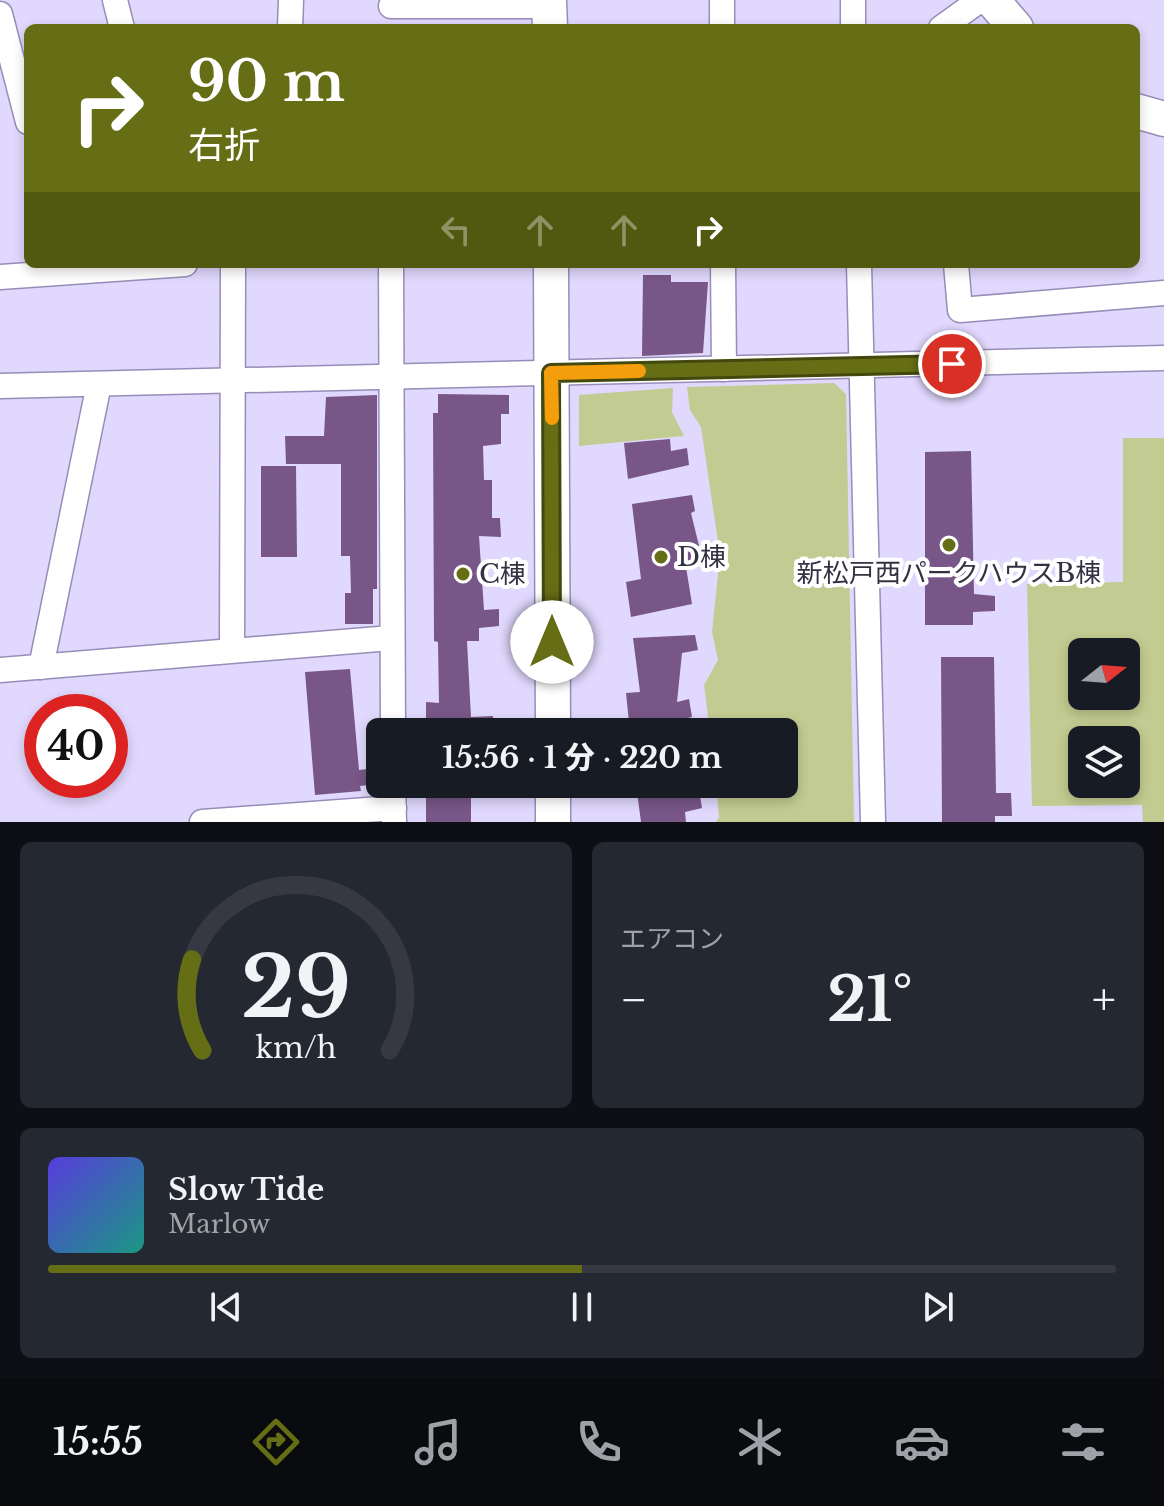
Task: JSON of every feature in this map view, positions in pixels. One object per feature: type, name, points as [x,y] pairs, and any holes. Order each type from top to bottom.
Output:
[{"type":"street","points":[[0,3],[13,0]]},
{"type":"street","points":[[115,0],[121,24]]},
{"type":"street","points":[[290,24],[291,0]]},
{"type":"street","points":[[722,0],[722,24]]},
{"type":"street","points":[[853,0],[853,24]]},
{"type":"street","points":[[947,24],[980,0]]},
{"type":"street","points":[[992,0],[1013,24]]},
{"type":"street","points":[[391,11],[549,11]]},
{"type":"street","points":[[0,14],[24,107]]},
{"type":"street","points":[[1140,112],[1164,119]]},
{"type":"street","points":[[0,277],[66,268]]},
{"type":"street","points":[[232,649],[233,268]]},
{"type":"street","points":[[391,268],[393,718]]},
{"type":"street","points":[[551,268],[553,718]]},
{"type":"street","points":[[723,268],[724,369]]},
{"type":"street","points":[[859,268],[873,822]]},
{"type":"street","points":[[956,268],[960,310],[1164,293]]},
{"type":"street","points":[[0,386],[1164,358]]},
{"type":"street","points":[[41,667],[99,384]]},
{"type":"street","points":[[0,670],[391,638]]},
{"type":"street","points":[[553,798],[553,822]]},
{"type":"street","points":[[202,822],[394,805]]},
{"type":"green space","points":[[834,383],[846,394],[854,822],[716,822],[719,817],[717,798],[798,798],[798,718],[708,718],[704,685],[718,660],[712,632],[720,555],[701,427],[690,410],[687,387]]},
{"type":"green space","points":[[673,388],[672,412],[684,436],[579,446],[579,395]]},
{"type":"green space","points":[[1123,438],[1164,438],[1164,822],[1143,822],[1142,805],[1032,806],[1027,584],[1123,582]]},
{"type":"building","points":[[643,275],[671,275],[671,282],[708,282],[703,353],[642,356]]},
{"type":"building","name":"C棟","points":[[438,394],[509,395],[509,414],[501,414],[501,444],[483,446],[484,480],[492,480],[492,518],[500,518],[501,537],[479,536],[484,610],[499,609],[499,626],[479,628],[479,641],[467,641],[471,717],[493,718],[426,718],[426,702],[439,703],[438,642],[434,641],[433,413],[438,413]]},
{"type":"building","points":[[377,395],[377,589],[373,589],[373,624],[345,624],[345,593],[351,593],[350,556],[341,556],[341,464],[286,464],[285,436],[324,436],[326,397]]},
{"type":"building","points":[[670,439],[671,451],[687,448],[689,465],[628,479],[624,443]]},
{"type":"building","name":"新松戸西パークハウスB棟","points":[[971,451],[974,594],[995,596],[995,611],[973,612],[973,625],[925,625],[925,452]]},
{"type":"building","points":[[261,466],[296,466],[297,557],[261,557]]},
{"type":"building","points":[[692,495],[695,511],[691,513],[702,558],[685,561],[692,604],[631,617],[626,582],[641,579],[632,504]]},
{"type":"building","points":[[695,635],[698,650],[682,653],[677,702],[689,699],[692,717],[629,718],[626,693],[640,692],[633,638]]},
{"type":"building","points":[[941,657],[994,657],[996,793],[1011,793],[1012,816],[995,816],[995,822],[942,822]]},
{"type":"building","points":[[350,669],[359,770],[366,769],[366,785],[360,786],[361,791],[315,795],[305,672]]},
{"type":"building","points":[[426,798],[471,798],[471,822],[426,822]]},
{"type":"building","points":[[638,798],[700,798],[702,808],[685,812],[686,822],[641,822]]},
{"type":"slow traffic","points":[[552,418],[551,373],[639,371]]},
{"type":"place","name":"新松戸西パークハウスB棟","points":[[949,545]]},
{"type":"place","name":"D棟","points":[[661,557]]},
{"type":"place","name":"C棟","points":[[463,574]]},
{"type":"route","points":[[552,642],[551,373],[952,364]]}]
